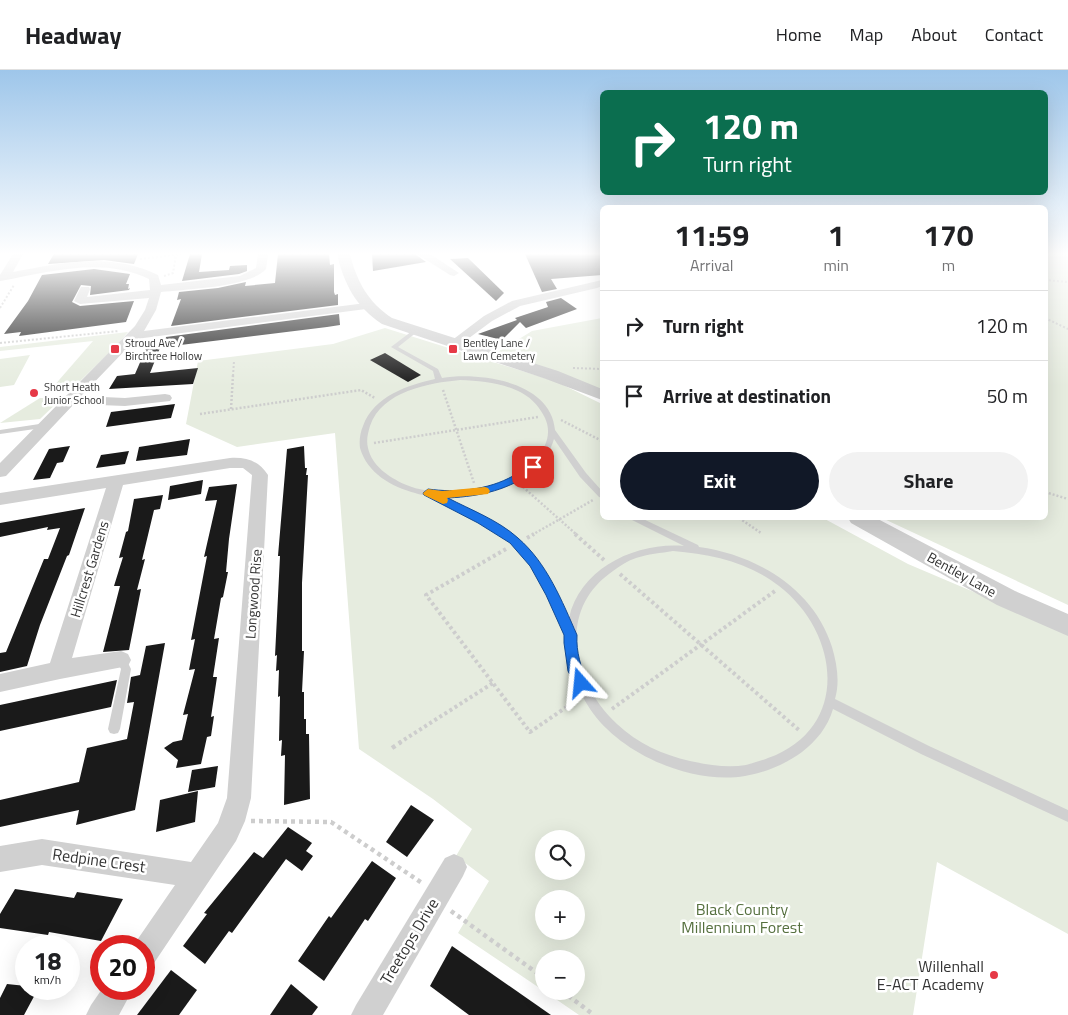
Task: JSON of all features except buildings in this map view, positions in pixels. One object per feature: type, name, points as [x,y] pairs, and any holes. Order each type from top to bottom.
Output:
[{"type":"street","points":[[75,313],[81,298]]},
{"type":"street","points":[[80,301],[96,298]]},
{"type":"street","points":[[0,472],[136,332],[150,312],[153,298]]},
{"type":"street","points":[[360,298],[366,306],[387,321],[414,332],[552,375],[600,394]]},
{"type":"street","points":[[453,344],[492,315],[505,308],[535,298]]},
{"type":"street","points":[[136,332],[366,306]]},
{"type":"street","points":[[71,400],[125,402],[165,398]]},
{"type":"street","name":"Longwood Rise","points":[[0,499],[240,462],[257,469],[260,475],[239,798],[233,821],[155,938]]},
{"type":"street","name":"Hillcrest Gardens","points":[[59,663],[116,481]]},
{"type":"street","name":"Bentley Lane","points":[[863,520],[1006,598],[1068,625]]},
{"type":"street","points":[[0,682],[59,663],[121,660]]},
{"type":"street","name":"Redpine Crest","points":[[0,859],[42,852],[83,856],[198,876]]},
{"type":"street","name":"Treetops Drive","points":[[366,1015],[454,867]]},
{"type":"street","points":[[101,1015],[111,1000]]},
{"type":"lane","points":[[414,332],[394,347],[436,370],[439,380]]},
{"type":"lane","points":[[468,378],[502,382],[520,389],[534,399],[551,424],[551,438],[545,453],[533,467],[515,480],[478,493],[442,495],[417,491],[395,484],[378,472],[367,459],[363,444],[364,430],[372,416],[384,403],[418,385],[439,380],[468,378]]},
{"type":"lane","points":[[0,432],[46,425]]},
{"type":"lane","points":[[551,430],[583,475],[600,493]]},
{"type":"lane","points":[[428,493],[482,520],[516,544],[539,571],[552,593],[571,635]]},
{"type":"lane","points":[[639,520],[701,550]]},
{"type":"lane","points":[[673,548],[701,550],[730,556],[758,568],[784,586],[806,607],[823,632],[833,660],[834,688],[832,703],[827,716],[810,740],[785,759],[752,770],[715,772],[677,764],[642,749],[612,726],[587,694],[575,671],[570,643],[573,616],[583,594],[600,575],[612,567],[621,561],[646,552],[673,548]]},
{"type":"lane","points":[[114,729],[126,669],[121,660]]},
{"type":"lane","points":[[832,703],[924,750],[1068,816]]},
{"type":"path","points":[[1048,319],[1068,329]]},
{"type":"path","points":[[0,343],[136,332]]},
{"type":"path","points":[[231,409],[234,360]]},
{"type":"path","points":[[439,380],[478,493]]},
{"type":"path","points":[[200,414],[361,390],[384,403]]},
{"type":"path","points":[[363,444],[547,416],[554,416],[600,440]]},
{"type":"path","points":[[515,480],[810,740]]},
{"type":"path","points":[[1048,493],[1068,499]]},
{"type":"path","points":[[587,694],[530,732],[426,594],[600,496]]},
{"type":"path","points":[[742,520],[760,533]]},
{"type":"path","points":[[603,716],[700,644],[784,586]]},
{"type":"path","points":[[392,748],[493,683]]},
{"type":"path","points":[[233,821],[331,822],[436,896],[535,971]]},
{"type":"path","points":[[574,1000],[594,1015]]},
{"type":"green space","points":[[1048,298],[1068,298],[1068,605],[886,520],[1048,520]]},
{"type":"green space","points":[[600,318],[600,389],[551,370],[496,353],[532,331]]},
{"type":"green space","name":"Black Country Millennium Forest","points":[[385,328],[557,382],[600,403],[600,520],[827,520],[908,564],[1068,632],[1068,934],[937,862],[913,1015],[579,1015],[557,1000],[585,1000],[585,950],[535,950],[535,985],[458,933],[489,881],[456,856],[472,829],[433,799],[359,749],[335,433],[237,447],[186,424],[198,361],[333,344]]},
{"type":"green space","points":[[128,332],[73,388],[53,387],[93,341],[0,351],[0,347]]},
{"type":"green space","points":[[30,355],[14,385],[0,387],[0,359]]},
{"type":"green space","points":[[40,398],[62,398],[40,419],[0,423]]},
{"type":"slow traffic","points":[[443,500],[428,493],[442,495],[485,491]]},
{"type":"place","name":"Stroud Ave / Birchtree Hollow","points":[[115,349]]},
{"type":"place","name":"Bentley Lane / Lawn Cemetery","points":[[453,349]]},
{"type":"place","name":"Short Heath Junior School","points":[[34,393]]},
{"type":"place","name":"Willenhall E-ACT Academy","points":[[994,975]]},
{"type":"route","points":[[533,467],[515,480],[478,493],[442,495],[428,493],[482,520],[514,540],[534,563],[552,593],[571,635],[570,643],[575,671],[581,683]]}]
